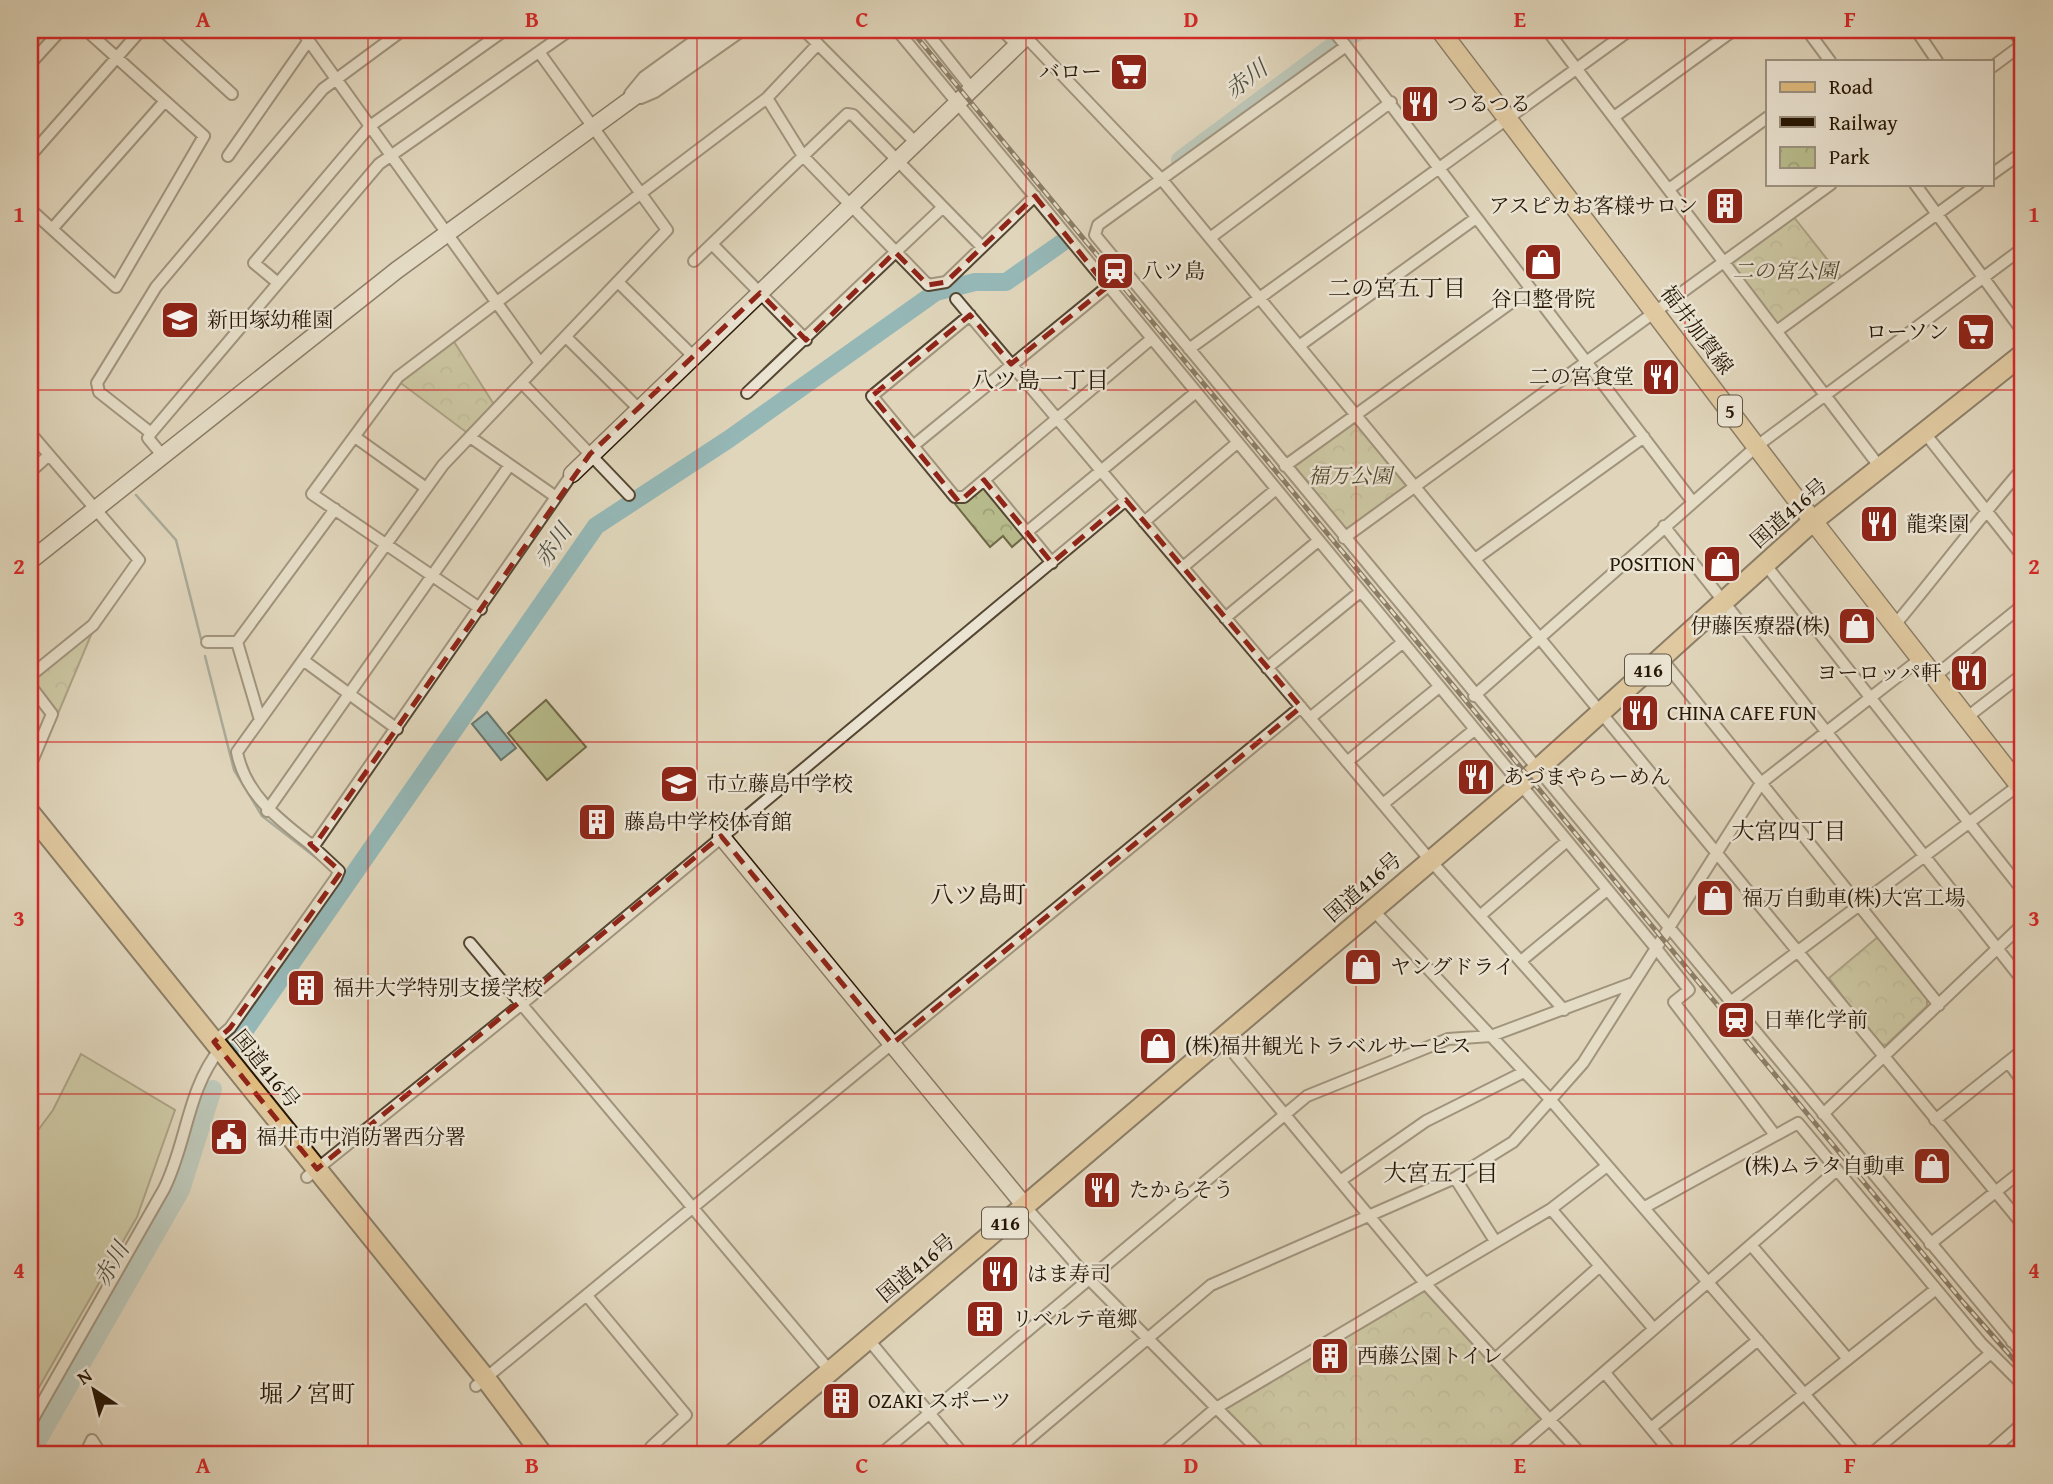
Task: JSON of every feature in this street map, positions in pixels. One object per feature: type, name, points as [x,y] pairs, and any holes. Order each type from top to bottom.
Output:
[{"type":"highway","name":"国道416号","points":[[733,1454],[1520,785],[1813,521],[2023,354]]},
{"type":"highway","name":"国道416号","points":[[30,813],[86,893]]},
{"type":"highway","name":"国道416号","points":[[30,833],[86,893],[216,1050],[312,1173],[541,1454]]},
{"type":"highway","name":"国道416号","points":[[481,1382],[526,1454]]},
{"type":"main road","name":"福井加賀線","points":[[1440,30],[1813,521],[2022,786]]},
{"type":"street","points":[[32,59],[61,30]]},
{"type":"street","points":[[30,209],[116,287],[204,136],[86,30]]},
{"type":"street","points":[[30,156],[141,30]]},
{"type":"street","points":[[162,30],[232,94]]},
{"type":"street","points":[[301,30],[540,363]]},
{"type":"street","points":[[151,433],[99,392],[97,383],[156,287],[323,89],[403,30]]},
{"type":"street","points":[[278,283],[254,263],[370,126],[505,30]]},
{"type":"street","points":[[162,455],[148,438],[151,433],[379,164],[570,30]]},
{"type":"street","points":[[619,107],[644,77],[709,30]]},
{"type":"street","points":[[30,561],[446,234],[726,30]]},
{"type":"street","points":[[619,107],[655,92],[743,30]]},
{"type":"street","points":[[804,30],[916,144]]},
{"type":"street","points":[[897,30],[1150,340],[1655,947],[1689,990],[1674,1002],[1775,1135]]},
{"type":"street","points":[[925,30],[972,89]]},
{"type":"street","points":[[1002,30],[1026,37],[1163,181],[2023,1226]]},
{"type":"street","points":[[1343,30],[1336,34],[1391,102],[1692,501]]},
{"type":"street","points":[[1547,30],[1879,466]]},
{"type":"street","points":[[1189,349],[1630,30]]},
{"type":"street","points":[[1614,117],[1734,30]]},
{"type":"street","points":[[1807,30],[1829,60]]},
{"type":"street","points":[[1916,30],[1936,60]]},
{"type":"street","points":[[1994,66],[2023,45],[2013,30]]},
{"type":"street","points":[[310,844],[316,843],[397,729],[572,474],[1026,37]]},
{"type":"street","points":[[228,156],[309,40]]},
{"type":"street","points":[[481,609],[313,494],[398,377],[642,195],[766,98],[818,44]]},
{"type":"street","points":[[1346,46],[1163,181],[1098,225],[1095,235],[1729,1003],[2023,1354]]},
{"type":"street","points":[[30,1424],[171,1176],[197,1086],[216,1050],[339,871],[310,844],[267,811],[240,767],[237,752],[426,488],[470,437],[667,230],[539,52]]},
{"type":"street","points":[[766,98],[803,156],[928,285],[946,282],[1035,196]]},
{"type":"street","points":[[52,229],[165,101]]},
{"type":"street","points":[[1210,238],[1391,102]]},
{"type":"street","points":[[694,261],[847,114],[853,116],[982,247]]},
{"type":"street","points":[[1669,189],[1766,118]]},
{"type":"street","points":[[1994,173],[2023,152]]},
{"type":"street","points":[[1344,538],[1828,186]]},
{"type":"street","points":[[1916,186],[2023,332]]},
{"type":"street","points":[[1777,331],[1975,186]]},
{"type":"street","points":[[747,393],[806,340],[942,208]]},
{"type":"street","points":[[1299,346],[1476,218]]},
{"type":"street","points":[[712,244],[806,340]]},
{"type":"street","points":[[1474,695],[1757,446],[2023,248]]},
{"type":"street","points":[[619,283],[693,356]]},
{"type":"street","points":[[913,446],[1107,287]]},
{"type":"street","points":[[1285,466],[1530,289]]},
{"type":"street","points":[[956,299],[1430,860],[1563,1010]]},
{"type":"street","points":[[970,315],[872,396],[955,497],[964,497],[1150,340]]},
{"type":"street","points":[[566,337],[639,409]]},
{"type":"street","points":[[522,383],[629,495]]},
{"type":"street","points":[[1027,532],[1195,393]]},
{"type":"street","points":[[1924,432],[2023,557]]},
{"type":"street","points":[[30,676],[93,625],[139,560],[32,435]]},
{"type":"street","points":[[355,437],[426,488]]},
{"type":"street","points":[[470,437],[556,497]]},
{"type":"street","points":[[1475,559],[1644,437]]},
{"type":"street","points":[[1144,522],[1237,443]]},
{"type":"street","points":[[30,472],[49,455]]},
{"type":"street","points":[[267,811],[509,466]]},
{"type":"street","points":[[1894,626],[2023,468]]},
{"type":"street","points":[[984,480],[1052,563]]},
{"type":"street","points":[[1183,568],[1275,490]]},
{"type":"street","points":[[312,1173],[523,1003],[1126,500]]},
{"type":"street","points":[[237,642],[335,509]]},
{"type":"street","points":[[1664,526],[2023,981]]},
{"type":"street","points":[[1226,618],[1318,541]]},
{"type":"street","points":[[1765,564],[2023,891]]},
{"type":"street","points":[[1268,668],[1360,592]]},
{"type":"street","points":[[1934,677],[2023,605]]},
{"type":"street","points":[[207,642],[237,642]]},
{"type":"street","points":[[237,642],[260,720]]},
{"type":"street","points":[[1310,718],[1402,643]]},
{"type":"street","points":[[1661,658],[1939,1004]]},
{"type":"street","points":[[1011,1454],[1211,1284],[1455,1178],[1513,1142],[1549,1098],[1583,1063],[1761,783],[1920,659]]},
{"type":"street","points":[[303,660],[397,729]]},
{"type":"street","points":[[1966,718],[2023,674]]},
{"type":"street","points":[[30,685],[52,714],[30,766]]},
{"type":"street","points":[[1347,762],[1439,687]]},
{"type":"street","points":[[481,1382],[588,1297],[1301,707]]},
{"type":"street","points":[[1383,804],[1474,730]]},
{"type":"street","points":[[1729,1003],[1968,822],[2022,786]]},
{"type":"street","points":[[721,836],[1088,1278],[1262,1454]]},
{"type":"street","points":[[1481,915],[1567,841]]},
{"type":"street","points":[[1521,961],[1607,890]]},
{"type":"street","points":[[1373,910],[1549,1098],[1856,1454]]},
{"type":"street","points":[[1823,1114],[2023,924]]},
{"type":"street","points":[[470,943],[830,1371]]},
{"type":"street","points":[[881,1454],[1307,1096],[1448,1039],[1491,1036],[1634,983]]},
{"type":"street","points":[[1222,1039],[1424,1282],[1581,1454]]},
{"type":"street","points":[[1935,1120],[2023,1050]]},
{"type":"street","points":[[2008,1062],[2023,1082]]},
{"type":"street","points":[[1340,1181],[1426,1121],[1524,1072]]},
{"type":"street","points":[[1645,1207],[1798,1123],[1936,1289],[1991,1353],[2023,1385]]},
{"type":"street","points":[[1162,1454],[1216,1408],[1551,1209],[1607,1166]]},
{"type":"street","points":[[1510,1454],[1838,1170]]},
{"type":"street","points":[[1930,1244],[2023,1170]]},
{"type":"street","points":[[1455,1178],[1495,1241]]},
{"type":"street","points":[[1551,1209],[1654,1329]]},
{"type":"street","points":[[1751,1245],[1848,1359]]},
{"type":"street","points":[[1495,1359],[1600,1266]]},
{"type":"street","points":[[1729,1454],[1936,1289]]},
{"type":"street","points":[[588,1297],[686,1415],[651,1447]]},
{"type":"street","points":[[2012,1342],[2023,1331]]},
{"type":"street","points":[[868,1339],[963,1454]]},
{"type":"street","points":[[1651,1428],[1758,1340]]},
{"type":"street","points":[[1871,1454],[1991,1353]]},
{"type":"street","points":[[1605,1373],[1672,1454]]},
{"type":"street","points":[[1988,1454],[2023,1423]]},
{"type":"street","points":[[85,1454],[92,1440],[101,1454]]},
{"type":"highlighted area","points":[[1035,196],[1107,287],[1011,364],[970,315],[872,396],[959,502],[984,480],[1052,563],[1126,500],[1301,707],[892,1044],[721,836],[317,1169],[214,1042],[230,1028],[341,872],[310,844],[316,843],[590,454],[760,293],[806,340],[895,252],[928,285],[946,282]]},
{"type":"green space","points":[[30,30],[60,30],[35,59],[30,54]]},
{"type":"green space","name":"二の宮公園","points":[[1793,216],[1842,278],[1777,326],[1729,264]]},
{"type":"green space","points":[[451,337],[495,406],[466,432],[398,381]]},
{"type":"green space","name":"福万公園","points":[[1355,415],[1414,486],[1344,538],[1285,466]]},
{"type":"green space","points":[[984,480],[1026,535],[1012,547],[1003,536],[990,547],[955,504]]},
{"type":"green space","points":[[94,628],[57,716],[30,681]]},
{"type":"green space","points":[[546,700],[586,747],[547,780],[508,733]]},
{"type":"green space","points":[[1879,936],[1927,996],[1927,1006],[1886,1045],[1878,1044],[1829,978]]},
{"type":"green space","points":[[81,1054],[175,1110],[137,1217],[30,1403],[30,1141],[53,1110]]},
{"type":"green space","points":[[1421,1284],[1542,1420],[1502,1454],[1269,1454],[1225,1409]]},
{"type":"water","points":[[487,712],[516,748],[501,760],[472,724]]},
{"type":"waterway","name":"赤川","points":[[1180,160],[1342,39],[1363,30]]},
{"type":"waterway","name":"赤川","points":[[234,1046],[596,526],[729,439],[936,292],[975,282],[1006,282],[1063,242]]},
{"type":"waterway","points":[[136,495],[176,540],[201,639]]},
{"type":"waterway","points":[[205,656],[234,770],[262,816],[323,863]]},
{"type":"waterway","name":"赤川","points":[[30,1454],[181,1190],[213,1089]]},
{"type":"railway","points":[[911,30],[1963,1302],[2023,1370]]},
{"type":"place","name":"バロー","points":[[1129,72]]},
{"type":"place","name":"つるつる","points":[[1420,104]]},
{"type":"place","name":"アスピカお客様サロン","points":[[1725,206]]},
{"type":"place","name":"谷口整骨院","points":[[1543,262]]},
{"type":"place","name":"八ツ島","points":[[1115,271]]},
{"type":"place","name":"新田塚幼稚園","points":[[180,320]]},
{"type":"place","name":"ローソン","points":[[1976,332]]},
{"type":"place","name":"二の宮食堂","points":[[1661,377]]},
{"type":"place","name":"龍楽園","points":[[1879,524]]},
{"type":"place","name":"POSITION","points":[[1722,564]]},
{"type":"place","name":"伊藤医療器(株)","points":[[1857,626]]},
{"type":"place","name":"ヨーロッパ軒","points":[[1969,673]]},
{"type":"place","name":"CHINA CAFE FUN","points":[[1640,713]]},
{"type":"place","name":"あづまやらーめん","points":[[1476,777]]},
{"type":"place","name":"市立藤島中学校","points":[[679,784]]},
{"type":"place","name":"藤島中学校体育館","points":[[597,822]]},
{"type":"place","name":"福万自動車(株)大宮工場","points":[[1715,898]]},
{"type":"place","name":"ヤングドライ","points":[[1363,967]]},
{"type":"place","name":"福井大学特別支援学校","points":[[306,988]]},
{"type":"place","name":"日華化学前","points":[[1736,1020]]},
{"type":"place","name":"(株)福井観光トラベルサービス","points":[[1158,1046]]},
{"type":"place","name":"福井市中消防署西分署","points":[[229,1137]]},
{"type":"place","name":"(株)ムラタ自動車","points":[[1932,1166]]},
{"type":"place","name":"たからそう","points":[[1102,1190]]},
{"type":"place","name":"はま寿司","points":[[1000,1274]]},
{"type":"place","name":"リベルテ竜郷","points":[[985,1319]]},
{"type":"place","name":"西藤公園トイレ","points":[[1330,1356]]},
{"type":"place","name":"OZAKI スポーツ","points":[[841,1401]]},
{"type":"district","name":"二の宮五丁目","points":[[1397,288]]},
{"type":"district","name":"八ツ島一丁目","points":[[1040,380]]},
{"type":"district","name":"大宮四丁目","points":[[1789,831]]},
{"type":"district","name":"八ツ島町","points":[[978,895]]},
{"type":"district","name":"大宮五丁目","points":[[1441,1173]]},
{"type":"district","name":"堀ノ宮町","points":[[307,1394]]}]
